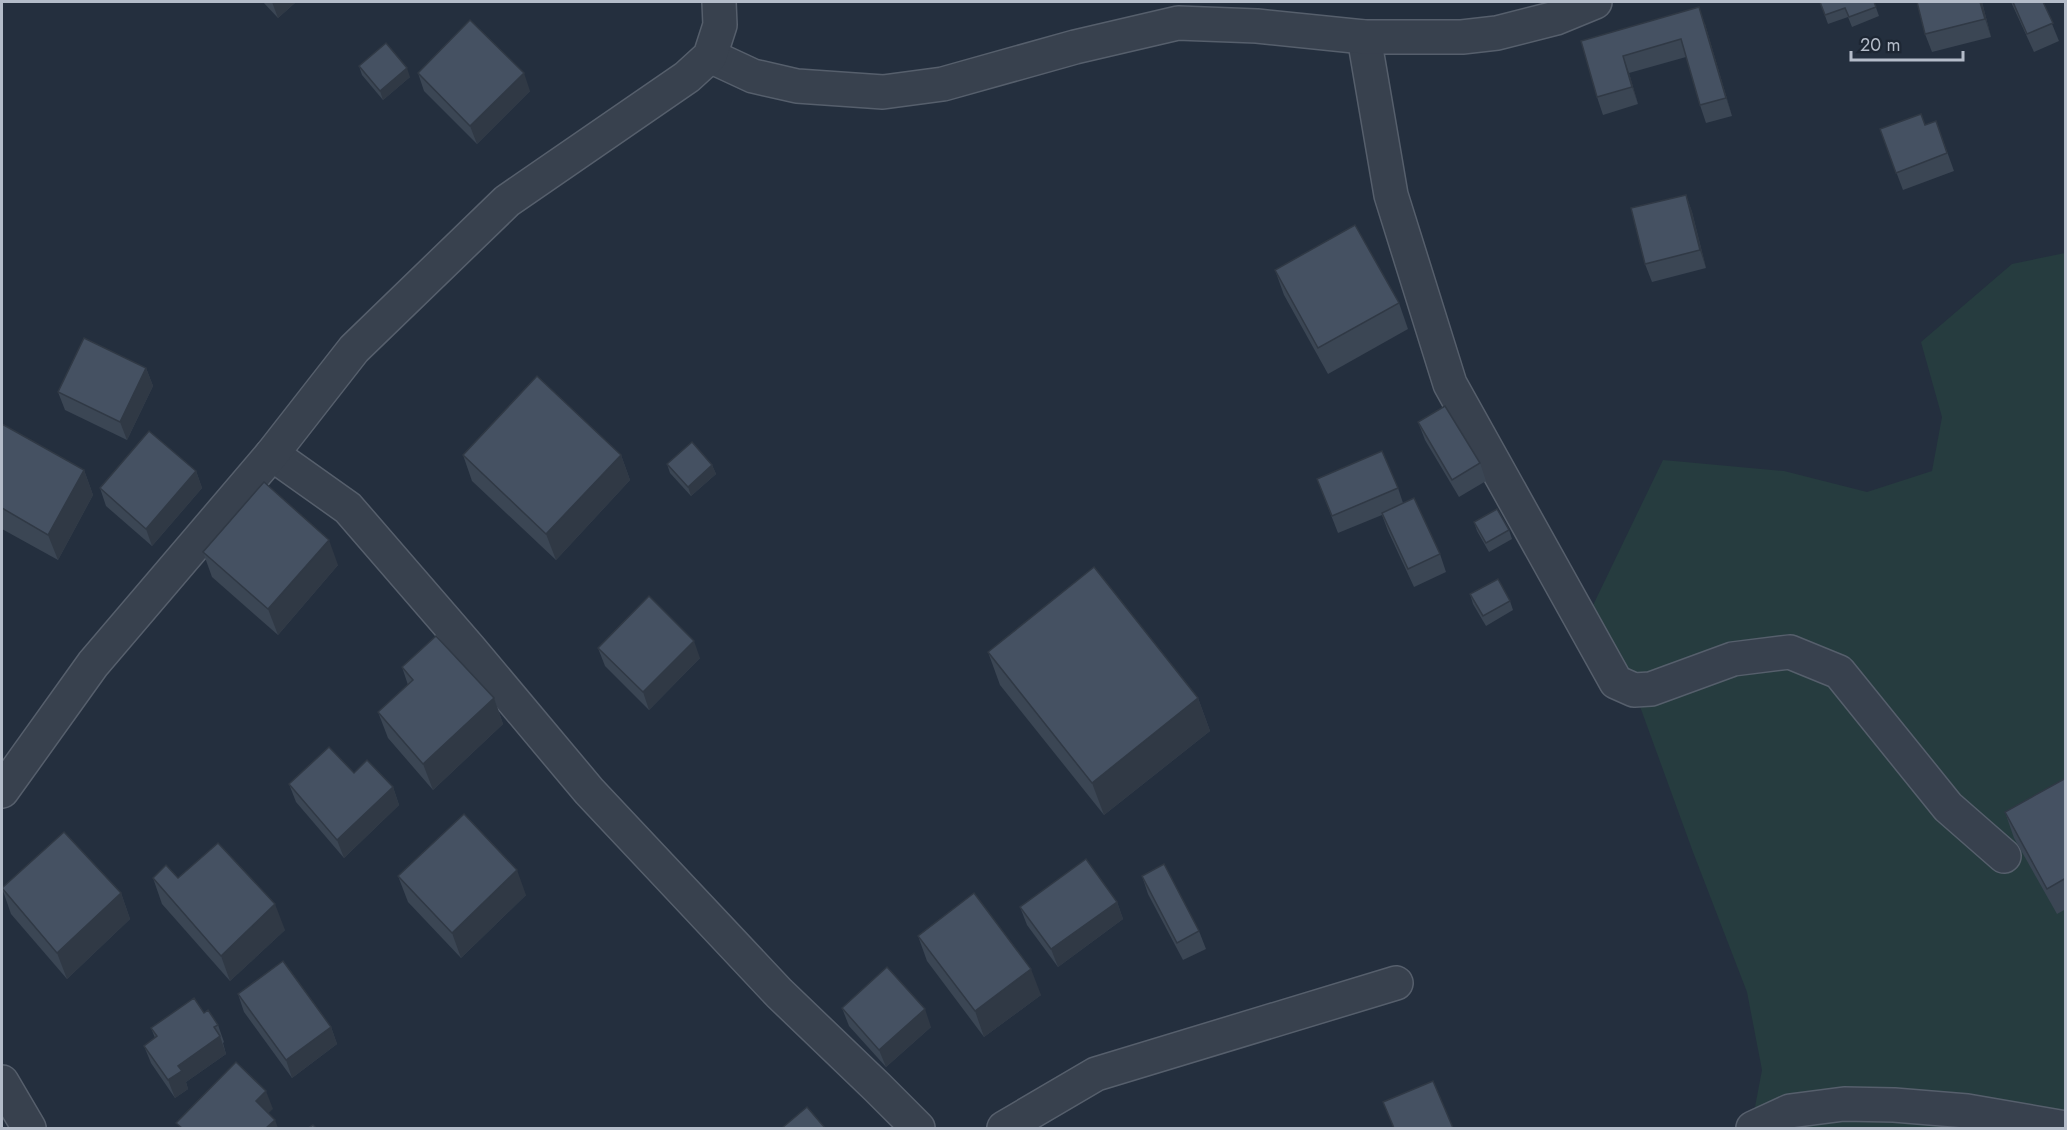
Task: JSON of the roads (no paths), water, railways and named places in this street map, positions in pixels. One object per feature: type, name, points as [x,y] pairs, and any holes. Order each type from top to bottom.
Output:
[{"type":"street","points":[[2,791],[93,664],[272,454],[354,349],[507,201],[687,77],[710,57],[720,24],[718,2]]},
{"type":"street","points":[[710,57],[753,76],[797,86],[883,92],[943,84],[1075,47],[1178,12],[1257,26],[1364,36],[1462,37],[1497,33],[1556,18],[1595,2]]},
{"type":"street","points":[[1364,36],[1391,195],[1450,384],[1616,681],[1634,690],[1651,689],[1733,659],[1790,652],[1839,672],[1948,807],[2004,856]]},
{"type":"street","points":[[272,454],[348,508],[589,791],[779,993],[918,1128]]},
{"type":"street","points":[[1004,1128],[1096,1074],[1396,982]]},
{"type":"street","points":[[2,1082],[29,1128]]},
{"type":"street","points":[[1753,1128],[1790,1111],[1844,1104],[1894,1105],[1967,1111],[2066,1128]]}]
